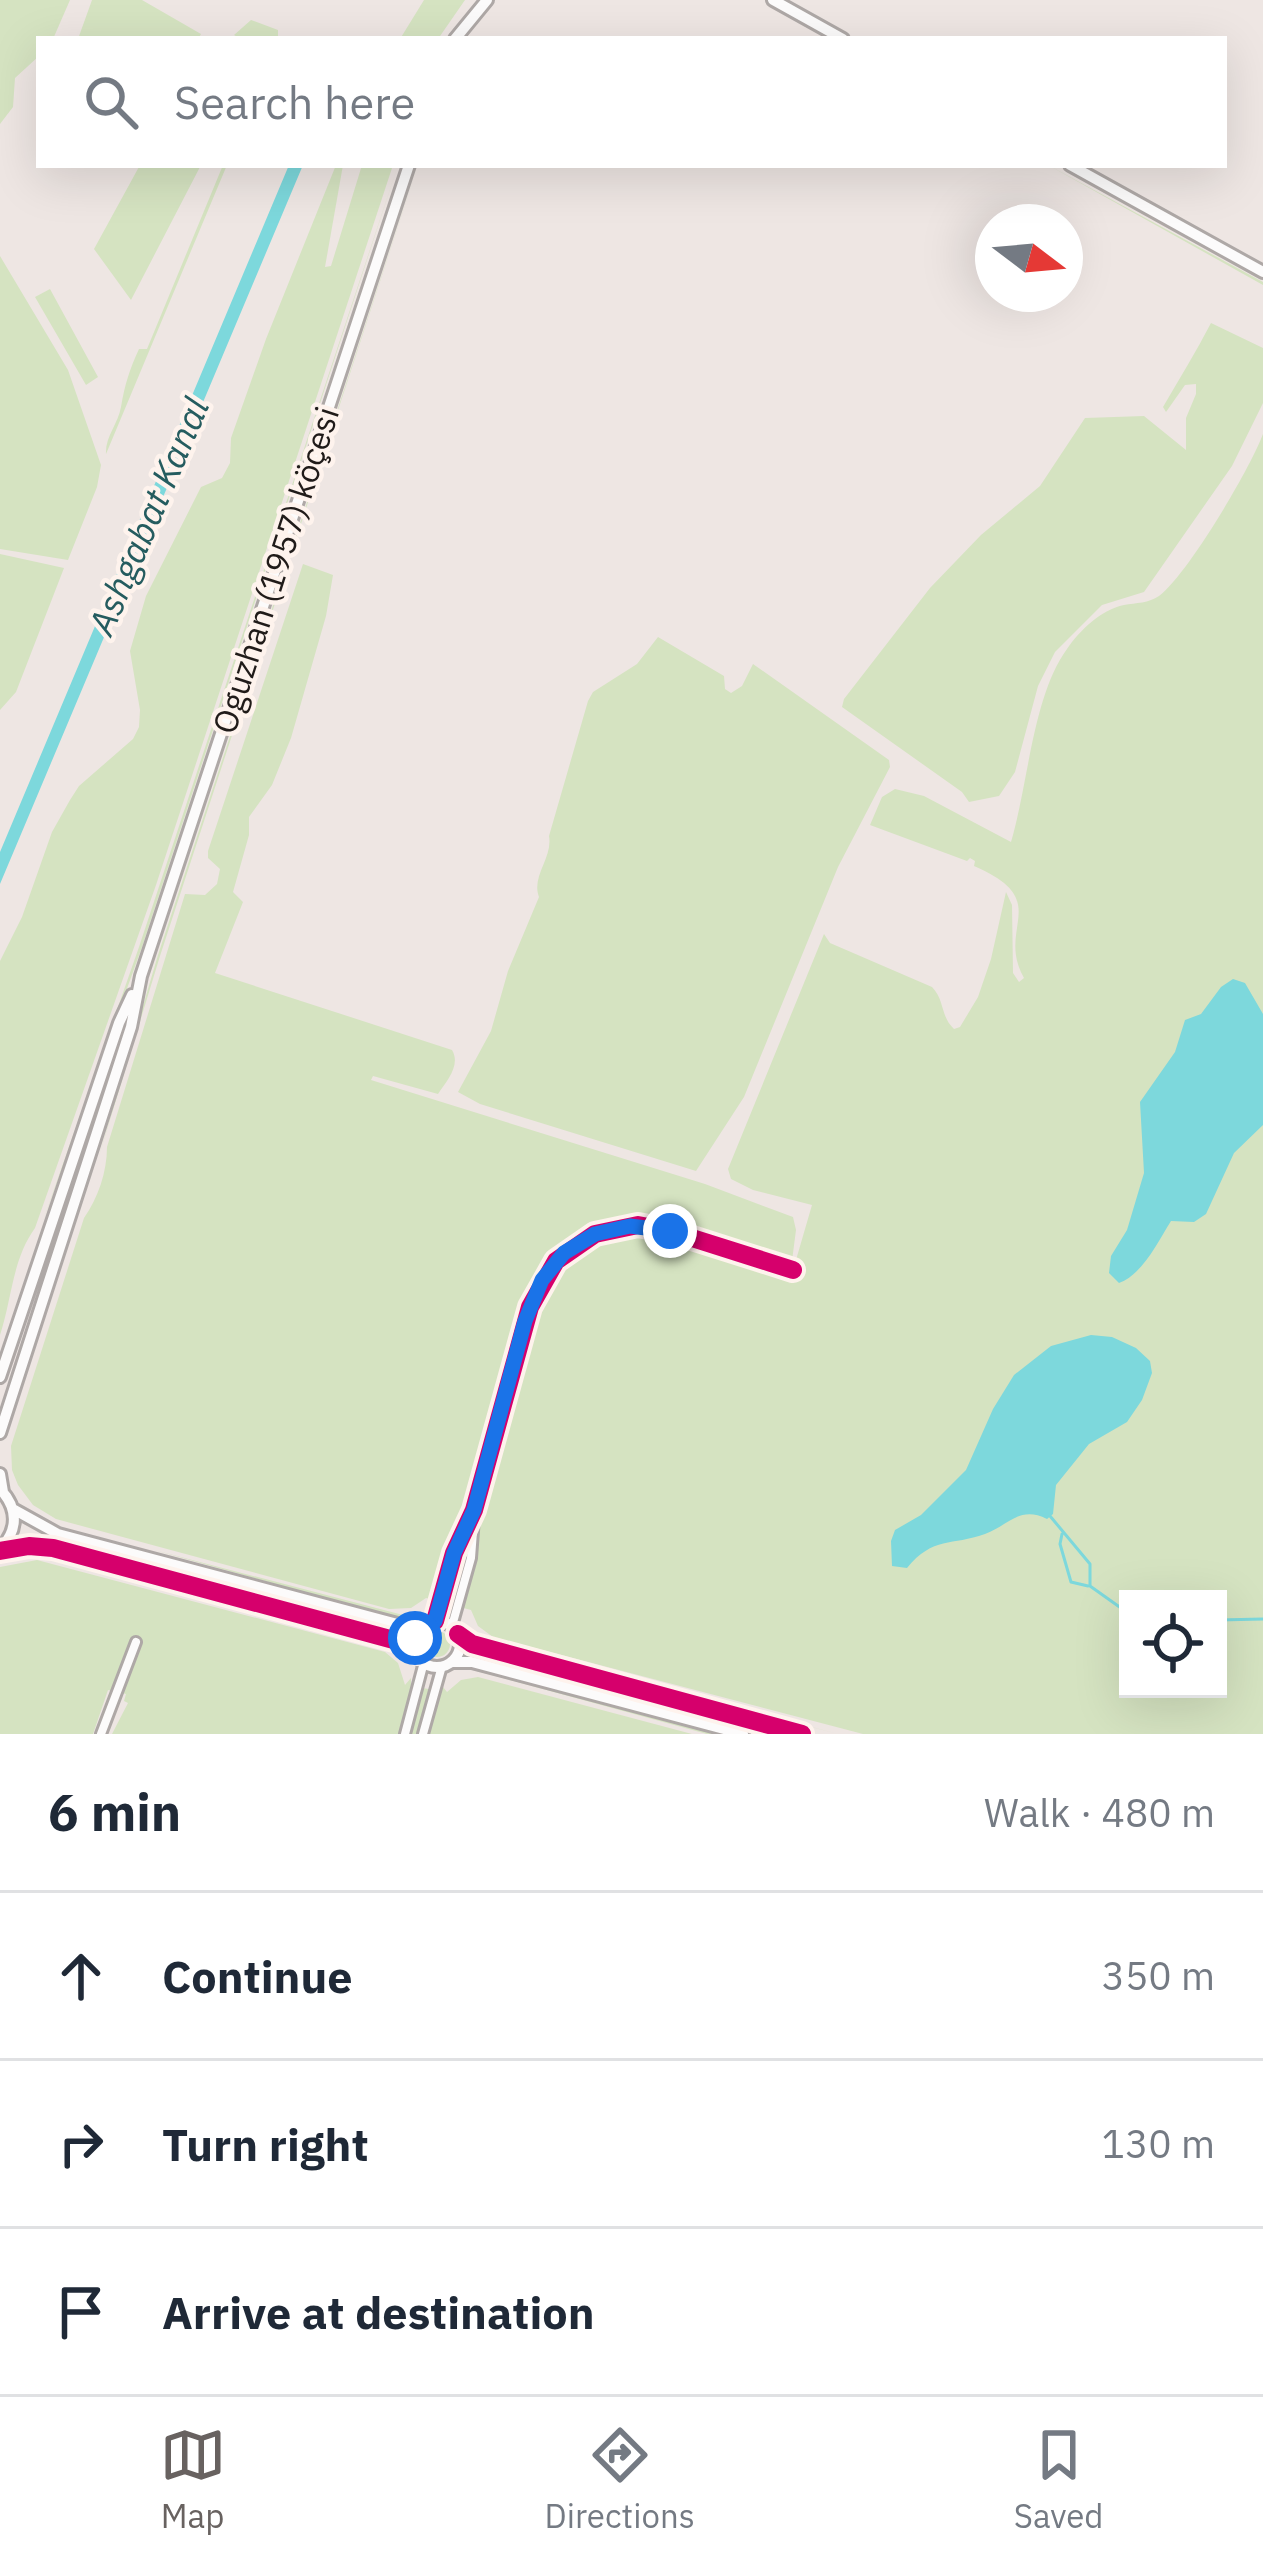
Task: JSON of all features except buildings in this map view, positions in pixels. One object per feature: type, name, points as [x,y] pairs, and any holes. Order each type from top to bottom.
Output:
[{"type":"main road","points":[[457,36],[487,0]]},
{"type":"main road","points":[[773,0],[838,36]]},
{"type":"main road","name":"Oguzhan (1957) köçesi","points":[[0,1432],[130,1027],[141,976],[408,168]]},
{"type":"main road","points":[[1075,168],[1263,272]]},
{"type":"main road","name":"Oguzhan (1957) köçesi","points":[[0,1377],[119,1023],[141,976]]},
{"type":"main road","points":[[0,1474],[2,1490],[14,1509],[58,1534],[404,1626],[429,1623],[455,1630],[472,1644],[802,1734]]},
{"type":"main road","points":[[0,1550],[13,1530],[14,1509]]},
{"type":"main road","points":[[0,1550],[53,1548],[401,1642],[420,1658],[446,1664],[467,1660],[742,1734]]},
{"type":"main road","points":[[420,1658],[415,1638],[429,1623]]},
{"type":"main road","points":[[446,1664],[460,1649],[455,1630]]},
{"type":"street","points":[[429,1623],[474,1510],[533,1297],[547,1271],[571,1247],[613,1228],[647,1226],[793,1270]]},
{"type":"street","points":[[455,1630],[471,1558],[474,1510]]},
{"type":"street","points":[[101,1734],[136,1642]]},
{"type":"street","points":[[404,1734],[420,1658]]},
{"type":"street","points":[[423,1734],[446,1664]]},
{"type":"green space","points":[[0,0],[70,0],[54,36],[36,36],[36,59],[15,78],[13,107],[0,124]]},
{"type":"green space","points":[[92,0],[142,0],[201,34],[200,36],[79,36]]},
{"type":"green space","points":[[424,0],[465,0],[440,36],[402,36]]},
{"type":"green space","points":[[251,20],[278,30],[278,36],[234,35]]},
{"type":"green space","points":[[138,168],[199,168],[131,300],[94,249]]},
{"type":"green space","points":[[222,168],[226,168],[106,454],[133,364],[139,349],[147,349]]},
{"type":"green space","points":[[335,168],[342,168],[325,267],[331,266],[361,168],[392,168],[156,885],[35,1228],[17,1266],[0,1335],[0,961],[22,917],[52,832],[70,800],[79,786],[133,739],[139,727],[130,651],[146,596],[201,487],[222,478],[230,463],[231,438]]},
{"type":"green space","points":[[397,168],[142,947],[42,1224],[139,947]]},
{"type":"green space","points":[[417,168],[417,168],[98,1159],[158,955]]},
{"type":"green space","points":[[1053,168],[1263,282],[1263,285]]},
{"type":"green space","points":[[0,256],[68,370],[101,465],[68,560],[0,549]]},
{"type":"green space","points":[[50,289],[98,377],[86,385],[35,297]]},
{"type":"green space","points":[[1211,323],[1263,348],[1263,403],[1232,466],[1144,592],[1102,605],[1055,652],[1038,686],[1015,772],[999,796],[969,802],[962,792],[842,707],[844,699],[930,588],[981,535],[1040,486],[1085,418],[1144,416],[1186,450],[1186,418],[1196,384],[1185,385],[1166,412],[1163,407]]},
{"type":"green space","points":[[1263,434],[1263,1734],[863,1734],[493,1637],[478,1626],[471,1610],[426,1598],[411,1608],[389,1609],[56,1519],[33,1505],[12,1470],[11,1446],[84,1218],[101,1184],[107,1147],[185,894],[205,895],[217,884],[220,869],[208,858],[208,851],[303,564],[333,575],[326,616],[291,738],[272,785],[249,817],[249,835],[233,892],[243,902],[215,973],[452,1050],[454,1056],[452,1073],[438,1094],[373,1076],[371,1080],[705,1184],[793,1217],[796,1230],[789,1284],[812,1205],[753,1190],[731,1179],[728,1169],[824,934],[830,943],[932,987],[954,1029],[978,997],[1006,892],[1012,905],[1013,973],[1019,982],[1024,978],[1017,960],[1018,903],[1012,891],[974,866],[970,858],[967,861],[870,825],[882,797],[895,789],[924,796],[1011,842],[1039,715],[1067,649],[1099,616],[1155,598],[1171,584],[1232,495]]},
{"type":"green space","points":[[0,554],[64,568],[16,692],[0,710]]},
{"type":"green space","points":[[658,637],[724,676],[725,689],[731,693],[742,686],[753,664],[889,760],[890,767],[838,867],[744,1097],[696,1171],[480,1104],[458,1092],[491,1031],[508,971],[539,897],[549,836],[588,701],[593,692],[637,664]]},
{"type":"green space","points":[[65,1542],[401,1632],[65,1544]]},
{"type":"green space","points":[[154,1550],[403,1615],[404,1617],[387,1615]]},
{"type":"green space","points":[[37,1560],[385,1652],[398,1663],[405,1685],[411,1678],[411,1686],[440,1691],[443,1687],[447,1692],[461,1680],[478,1677],[692,1734],[112,1734],[128,1703],[126,1694],[108,1690],[93,1734],[0,1734],[0,1567]]},
{"type":"green space","points":[[60,1560],[380,1643],[396,1651]]},
{"type":"green space","points":[[437,1631],[450,1644],[437,1657],[424,1644]]},
{"type":"green space","points":[[483,1635],[838,1734],[492,1643],[480,1638]]},
{"type":"green space","points":[[477,1653],[777,1734],[476,1655]]},
{"type":"green space","points":[[473,1670],[485,1671],[717,1734],[707,1734]]},
{"type":"water","name":"Ashgabat Kanal","points":[[288,168],[302,168],[0,884],[0,852]]},
{"type":"water","points":[[1233,979],[1245,983],[1263,1014],[1263,1125],[1234,1153],[1206,1214],[1194,1222],[1171,1221],[1142,1265],[1119,1283],[1109,1273],[1111,1256],[1127,1230],[1144,1173],[1140,1102],[1175,1052],[1185,1020],[1201,1014]]},
{"type":"water","points":[[1091,1335],[1112,1337],[1136,1348],[1150,1361],[1152,1373],[1127,1422],[1089,1444],[1056,1485],[1053,1514],[1047,1519],[1022,1515],[985,1534],[934,1546],[907,1568],[892,1566],[895,1530],[921,1515],[966,1470],[1014,1375],[1051,1346]]},
{"type":"waterway","points":[[1050,1516],[1090,1564],[1090,1586],[1119,1607]]},
{"type":"waterway","points":[[1062,1534],[1060,1544],[1071,1582],[1088,1586]]},
{"type":"waterway","points":[[1227,1620],[1263,1619]]},
{"type":"cycle path","points":[[435,1621],[454,1553],[474,1510],[530,1307],[556,1261],[595,1234],[638,1225],[793,1270]]},
{"type":"cycle path","points":[[0,1551],[53,1548],[401,1642],[417,1653]]},
{"type":"cycle path","points":[[458,1634],[472,1644],[802,1734]]},
{"type":"route","points":[[415,1638],[424,1625],[435,1621],[454,1553],[474,1510],[525,1321],[542,1280],[564,1253],[595,1234],[630,1226],[670,1231]]}]
